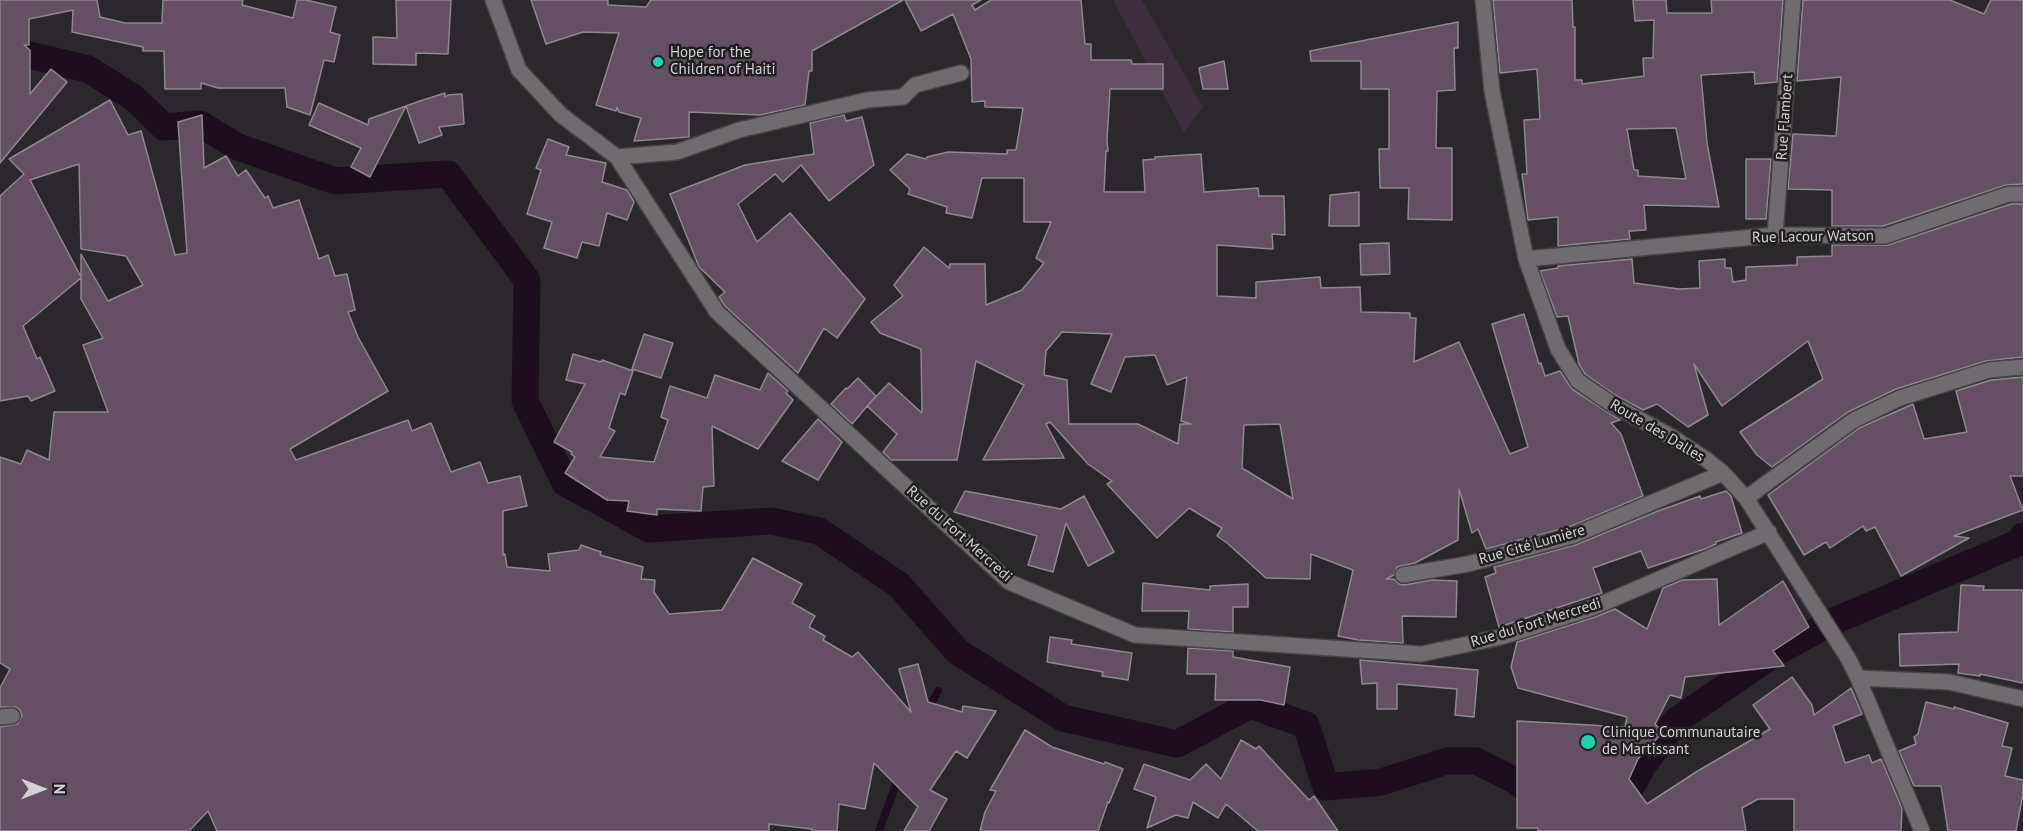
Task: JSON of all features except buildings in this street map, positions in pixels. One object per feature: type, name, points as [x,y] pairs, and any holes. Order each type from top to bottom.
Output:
[{"type":"street","name":"Rue du Fort Mercredi","points":[[493,0],[519,70],[561,115],[617,157],[717,312],[1009,582],[1135,635],[1421,654],[1500,637],[1592,608],[1769,532]]},
{"type":"street","name":"Route des Dalles","points":[[1483,0],[1492,91],[1526,259],[1558,349],[1578,381],[1610,403],[1672,437],[1723,473],[1746,498],[1848,658],[1922,831]]},
{"type":"street","name":"Rue Flambert","points":[[1776,235],[1793,0]]},
{"type":"street","points":[[617,157],[677,152],[740,130],[867,100],[903,97],[915,85],[961,73]]},
{"type":"street","name":"Rue Lacour Watson","points":[[1526,259],[1776,235],[1885,236],[2009,194],[2023,194]]},
{"type":"street","points":[[1746,498],[1854,420],[1900,398],[1989,370],[2023,367]]},
{"type":"street","name":"Rue Cité Lumière","points":[[1403,575],[1468,564],[1572,536],[1723,473]]},
{"type":"street","points":[[1858,678],[1948,682],[2023,699]]},
{"type":"shaded area","points":[[1113,0],[1142,0],[1203,107],[1184,133]]},
{"type":"waterway","points":[[0,48],[88,69],[134,98],[164,127],[200,124],[238,147],[335,181],[448,174],[527,280],[525,401],[565,483],[649,529],[771,521],[819,531],[899,585],[958,652],[1063,718],[1177,744],[1250,705],[1306,725],[1326,787],[1381,782],[1447,761],[1476,761],[1514,780],[1547,805]]},
{"type":"waterway","points":[[1611,812],[1618,812],[1642,767],[1676,721],[1775,653],[1834,621],[2018,543],[2023,536]]},
{"type":"waterway","points":[[928,710],[938,691]]},
{"type":"waterway","points":[[879,831],[899,776]]},
{"type":"place","name":"Hope for the Children of Haiti","points":[[658,62]]},
{"type":"place","name":"Clinique Communautaire de Martissant","points":[[1588,742]]}]
